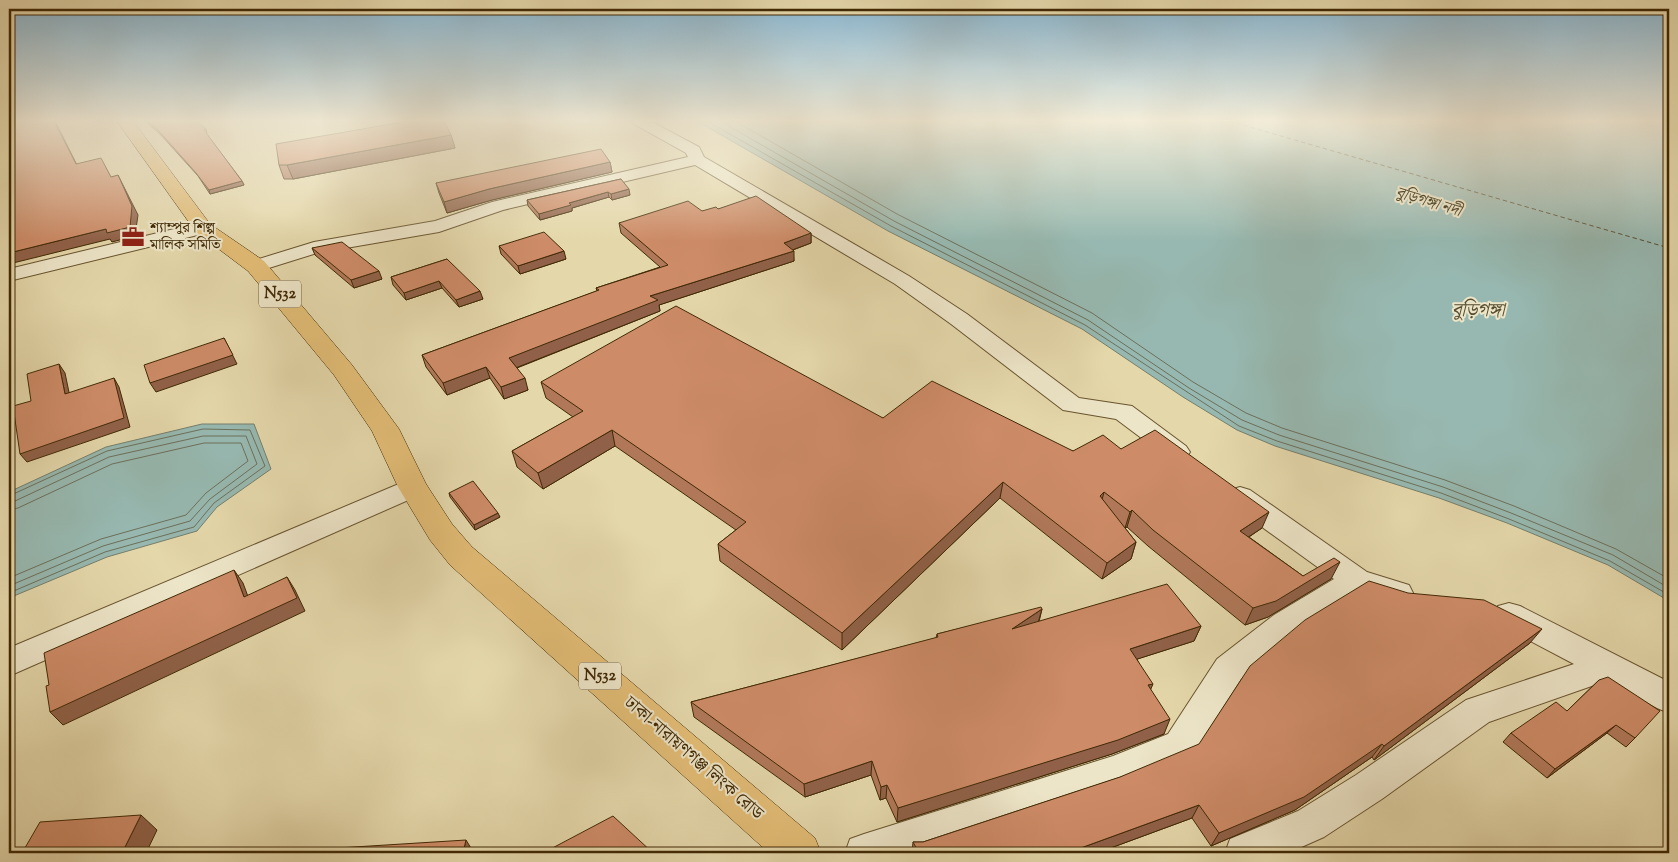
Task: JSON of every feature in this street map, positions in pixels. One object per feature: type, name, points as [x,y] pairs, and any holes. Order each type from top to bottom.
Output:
[{"type":"highway","name":"ঢাকা-নারায়ণগঞ্জ লিংক রোড","points":[[154,161],[203,228],[256,266],[304,322],[385,429],[413,487],[441,532],[461,556],[800,853]]},
{"type":"street","points":[[256,266],[314,248],[439,226],[498,206],[692,161]]},
{"type":"street","points":[[699,161],[902,280],[959,319],[1072,405],[1123,412],[1191,462]]},
{"type":"street","points":[[9,275],[203,228]]},
{"type":"street","points":[[1222,484],[1357,580],[1399,593],[1427,596]]},
{"type":"street","points":[[9,662],[413,487]]},
{"type":"street","points":[[864,853],[1114,772],[1180,745],[1229,669],[1285,624],[1357,580]]},
{"type":"street","points":[[1479,600],[1669,698]]},
{"type":"street","points":[[1244,853],[1311,824],[1369,787],[1478,711],[1608,667]]},
{"type":"water","name":"বুড়িগঙ্গা","points":[[767,161],[1669,161],[1669,601],[1608,565],[1507,523],[1439,498],[1275,446],[1237,430],[1183,397],[1082,329],[888,231]]},
{"type":"water","points":[[202,424],[254,424],[271,469],[217,507],[197,531],[107,557],[9,598],[9,492],[106,447]]},
{"type":"building","points":[[9,161],[75,161],[76,164],[88,161],[103,161],[111,177],[118,175],[132,206],[130,227],[107,233],[106,229],[9,253]]},
{"type":"building","points":[[186,161],[227,161],[242,181],[209,190]]},
{"type":"building","points":[[278,161],[308,161],[287,165],[279,165]]},
{"type":"building","points":[[542,161],[610,162],[489,189],[444,202],[436,183]]},
{"type":"building","points":[[621,179],[629,189],[611,194],[608,192],[539,214],[527,200]]},
{"type":"building","points":[[756,196],[811,233],[784,243],[794,251],[650,296],[658,300],[509,358],[525,378],[501,387],[486,367],[443,383],[422,355],[599,290],[596,288],[668,265],[619,223],[688,201],[702,211],[716,207],[718,209]]},
{"type":"building","points":[[544,232],[564,251],[518,266],[499,246]]},
{"type":"building","points":[[342,242],[379,271],[351,280],[312,248]]},
{"type":"building","points":[[447,259],[480,291],[456,300],[439,281],[404,293],[391,277]]},
{"type":"building","points":[[676,306],[883,418],[932,381],[1073,451],[1103,435],[1121,449],[1155,430],[1269,512],[1240,531],[1303,576],[1334,558],[1340,562],[1276,601],[1253,608],[1153,530],[1132,510],[1130,512],[1104,492],[1100,496],[1136,542],[1107,563],[1003,482],[842,633],[718,544],[746,522],[612,430],[538,473],[512,451],[583,411],[541,382]]},
{"type":"building","points":[[224,338],[233,355],[150,383],[144,365]]},
{"type":"building","points":[[59,364],[65,394],[114,378],[124,418],[20,454],[13,406],[31,401],[27,374]]},
{"type":"building","points":[[473,481],[498,513],[474,525],[449,493]]},
{"type":"building","points":[[234,570],[244,597],[287,577],[297,598],[50,712],[46,686],[49,685],[44,653]]},
{"type":"building","points":[[1369,581],[1408,593],[1484,600],[1542,629],[1384,746],[1382,744],[1304,797],[1219,833],[1199,805],[1067,853],[919,853],[913,842],[923,842],[1120,777],[1199,744],[1250,666],[1305,620]]},
{"type":"building","points":[[1167,584],[1201,626],[1130,649],[1153,684],[1148,685],[1170,719],[1118,740],[898,808],[887,785],[881,787],[872,761],[804,784],[691,702],[938,637],[937,634],[1041,607],[1042,609],[1012,629]]},
{"type":"building","points":[[1608,677],[1660,711],[1635,738],[1616,725],[1555,769],[1511,733],[1556,702],[1567,711],[1599,680]]},
{"type":"building","points":[[141,815],[122,853],[22,853],[40,822]]},
{"type":"building","points":[[613,816],[653,853],[543,853]]},
{"type":"building","points":[[466,840],[463,853],[258,853]]},
{"type":"ferry route","points":[[1368,161],[1669,248]]},
{"type":"place","name":"শ্যাম্পুর শিল্প মালিক সমিতি","points":[[133,237]]},
{"type":"water label","name":"বুড়িগঙ্গা নদী","points":[[1428,203]]}]
